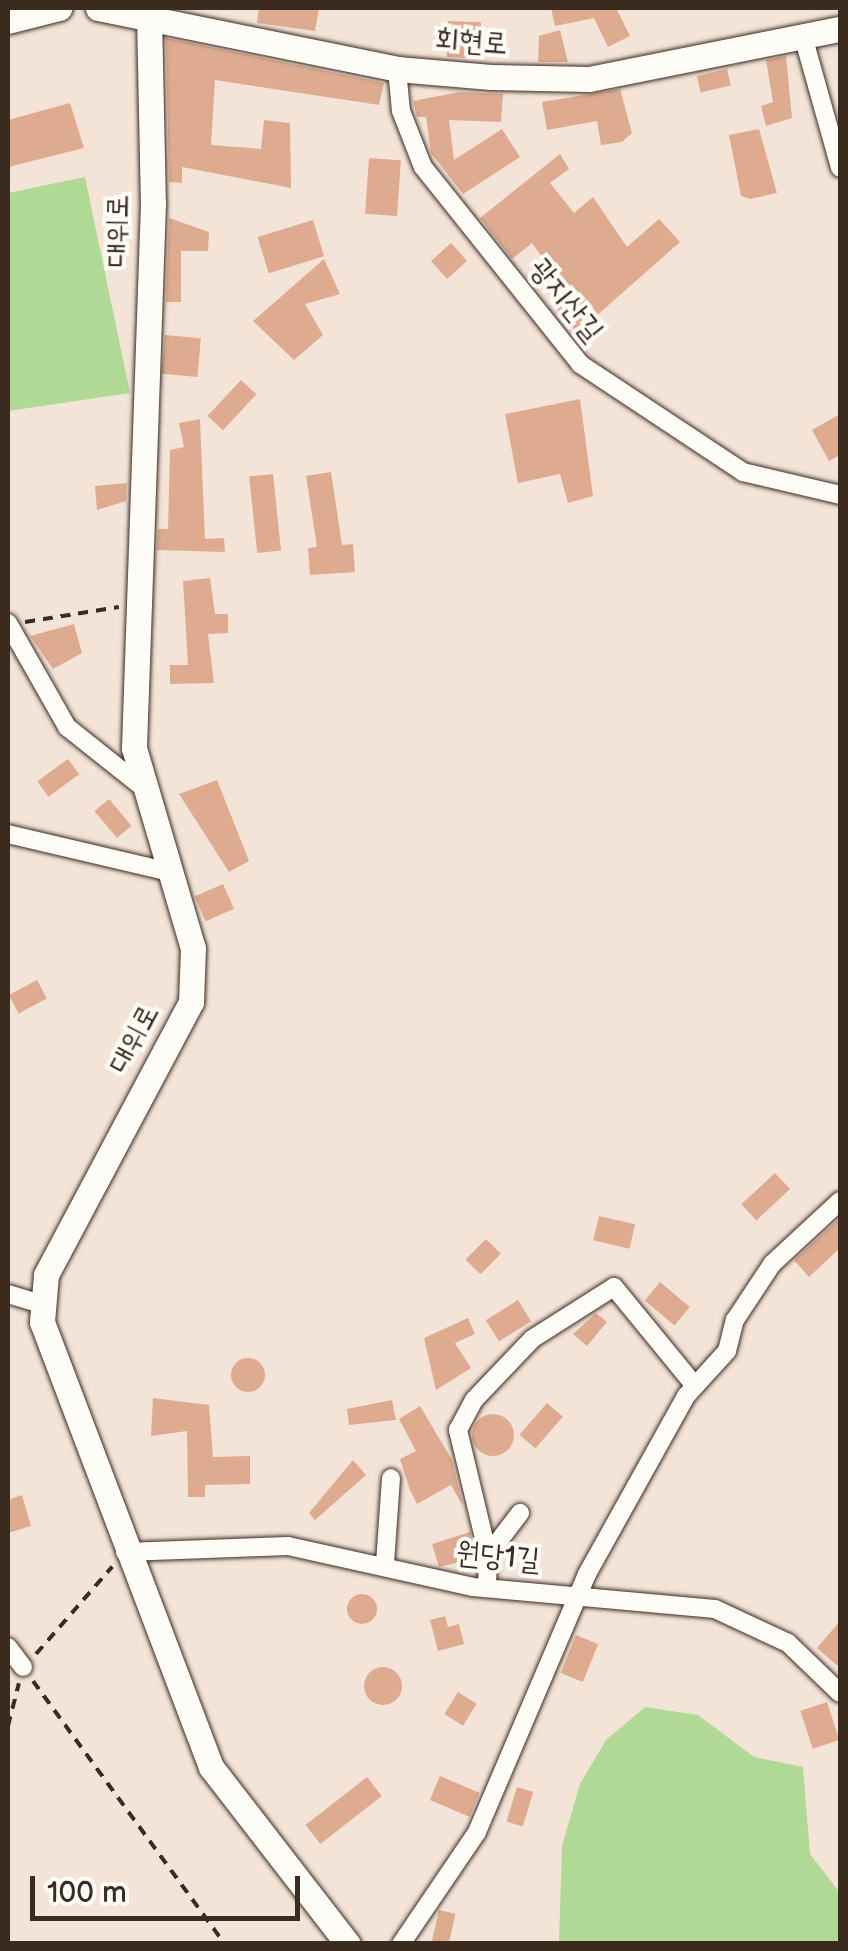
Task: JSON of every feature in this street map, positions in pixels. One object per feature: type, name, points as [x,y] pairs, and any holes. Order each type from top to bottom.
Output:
[{"type":"street","points":[[8,22],[54,8]]},
{"type":"street","name":"회현로","points":[[98,8],[398,69],[589,79],[840,29]]},
{"type":"street","name":"대위로","points":[[43,1305],[58,1250],[191,1002],[194,948],[140,785],[134,691],[144,604],[148,16]]},
{"type":"street","points":[[803,36],[840,168]]},
{"type":"street","name":"광지산길","points":[[398,69],[400,111],[424,167],[580,364],[743,472],[840,495]]},
{"type":"street","points":[[8,624],[67,727],[140,785]]},
{"type":"street","points":[[8,834],[170,872]]},
{"type":"street","points":[[401,1944],[477,1832],[581,1592],[695,1386],[728,1351],[735,1320],[772,1264],[840,1201]]},
{"type":"street","points":[[487,1586],[488,1555],[458,1430],[532,1339],[614,1287],[695,1386]]},
{"type":"street","points":[[8,1294],[43,1305],[125,1552],[211,1767],[348,1944]]},
{"type":"street","points":[[384,1564],[391,1478]]},
{"type":"street","points":[[488,1555],[520,1513]]},
{"type":"street","name":"원당1길","points":[[125,1552],[288,1546],[487,1586],[581,1592],[750,1620],[840,1693]]},
{"type":"street","points":[[8,1647],[24,1667]]},
{"type":"path","points":[[8,624],[144,604]]},
{"type":"path","points":[[8,1726],[24,1667],[125,1552]]},
{"type":"path","points":[[24,1667],[226,1944]]},
{"type":"green space","points":[[85,177],[130,393],[8,411],[8,193]]},
{"type":"green space","points":[[645,1707],[698,1715],[754,1757],[803,1767],[810,1854],[840,1893],[840,1943],[559,1943],[562,1846],[580,1784],[606,1740]]},
{"type":"building","points":[[259,8],[319,8],[315,31],[257,23]]},
{"type":"building","points":[[551,8],[616,8],[630,36],[608,47],[594,18],[555,26]]},
{"type":"building","points":[[448,21],[481,22],[480,58],[447,57]]},
{"type":"building","points":[[560,30],[568,62],[538,62],[539,36]]},
{"type":"building","points":[[166,38],[384,83],[379,105],[215,80],[211,145],[261,149],[264,120],[290,123],[291,188],[182,167],[182,183],[169,182]]},
{"type":"building","points":[[786,56],[792,118],[766,126],[761,106],[773,102],[766,60]]},
{"type":"building","points":[[727,69],[731,86],[701,93],[697,76]]},
{"type":"building","points":[[620,89],[632,133],[622,142],[601,145],[597,121],[547,130],[542,102]]},
{"type":"building","points":[[459,92],[503,94],[501,122],[449,120],[454,160],[502,129],[520,157],[463,194],[431,153],[426,117],[417,117],[413,101]]},
{"type":"building","points":[[70,103],[84,148],[8,167],[8,120]]},
{"type":"building","points":[[759,129],[777,193],[750,199],[741,196],[729,135]]},
{"type":"building","points":[[560,154],[569,169],[550,183],[574,213],[593,197],[627,247],[659,219],[680,242],[577,333],[554,306],[568,294],[532,243],[512,259],[480,218]]},
{"type":"building","points":[[369,158],[401,160],[397,216],[365,214]]},
{"type":"building","points":[[169,218],[209,232],[208,251],[181,251],[181,302],[166,302]]},
{"type":"building","points":[[313,220],[324,256],[269,273],[258,237]]},
{"type":"building","points":[[451,243],[467,261],[447,279],[431,261]]},
{"type":"building","points":[[324,259],[340,294],[305,304],[323,335],[294,360],[253,321]]},
{"type":"building","points":[[165,335],[201,338],[197,377],[162,374]]},
{"type":"building","points":[[241,380],[256,394],[223,430],[208,416]]},
{"type":"building","points":[[580,399],[593,496],[568,503],[560,474],[518,483],[505,414]]},
{"type":"building","points":[[840,414],[840,455],[829,461],[812,430]]},
{"type":"building","points":[[200,419],[205,539],[224,538],[225,552],[157,550],[158,529],[168,529],[170,450],[184,447],[179,423]]},
{"type":"building","points":[[331,472],[342,545],[353,544],[355,572],[310,575],[308,548],[317,547],[306,476]]},
{"type":"building","points":[[273,474],[281,551],[257,553],[249,477]]},
{"type":"building","points":[[127,483],[126,501],[97,510],[95,486]]},
{"type":"building","points":[[210,578],[215,614],[228,614],[228,633],[208,634],[214,683],[170,684],[170,665],[188,665],[183,581]]},
{"type":"building","points":[[74,624],[82,653],[53,669],[30,636]]},
{"type":"building","points":[[68,759],[79,774],[48,797],[37,781]]},
{"type":"building","points":[[217,780],[249,861],[229,872],[179,794]]},
{"type":"building","points":[[109,799],[131,826],[117,838],[94,811]]},
{"type":"building","points":[[223,884],[234,909],[206,921],[195,897]]},
{"type":"building","points":[[37,980],[47,999],[19,1014],[9,995]]},
{"type":"building","points":[[775,1173],[790,1189],[756,1220],[741,1204]]},
{"type":"building","points":[[599,1216],[635,1224],[629,1249],[593,1240]]},
{"type":"building","points":[[840,1218],[840,1248],[809,1277],[794,1260]]},
{"type":"building","points":[[486,1239],[501,1254],[480,1274],[465,1260]]},
{"type":"building","points":[[660,1282],[690,1307],[674,1325],[645,1300]]},
{"type":"building","points":[[518,1300],[531,1321],[499,1341],[486,1320]]},
{"type":"building","points":[[596,1313],[607,1322],[587,1346],[573,1334]]},
{"type":"building","points":[[468,1318],[475,1334],[455,1343],[471,1368],[436,1390],[424,1338]]},
{"type":"building","points":[[248,1358],[260,1363],[265,1375],[260,1387],[248,1392],[236,1387],[231,1375],[236,1363]]},
{"type":"building","points":[[153,1398],[209,1405],[213,1457],[250,1456],[250,1484],[205,1485],[205,1497],[188,1497],[187,1431],[151,1436]]},
{"type":"building","points":[[392,1400],[396,1420],[349,1425],[347,1409]]},
{"type":"building","points":[[547,1403],[563,1417],[535,1448],[519,1435]]},
{"type":"building","points":[[420,1406],[452,1460],[463,1506],[451,1485],[417,1504],[410,1490],[400,1459],[416,1451],[399,1419]]},
{"type":"building","points":[[493,1414],[508,1420],[514,1435],[508,1450],[493,1456],[478,1450],[472,1435],[478,1420]]},
{"type":"building","points":[[353,1460],[366,1475],[315,1520],[309,1513]]},
{"type":"building","points":[[22,1495],[31,1526],[8,1533],[8,1500]]},
{"type":"building","points":[[470,1532],[472,1559],[439,1567],[432,1544]]},
{"type":"building","points":[[362,1594],[373,1598],[377,1609],[373,1620],[362,1624],[351,1620],[347,1609],[351,1598]]},
{"type":"building","points":[[445,1616],[448,1627],[459,1624],[464,1644],[438,1651],[430,1620]]},
{"type":"building","points":[[840,1621],[840,1668],[817,1648]]},
{"type":"building","points":[[576,1635],[598,1644],[583,1682],[561,1673]]},
{"type":"building","points":[[383,1667],[397,1672],[402,1686],[397,1700],[383,1705],[369,1700],[364,1686],[369,1672]]},
{"type":"building","points":[[458,1692],[477,1704],[463,1726],[444,1714]]},
{"type":"building","points":[[827,1702],[839,1740],[813,1749],[800,1711]]},
{"type":"building","points":[[440,1776],[480,1793],[469,1817],[430,1800]]},
{"type":"building","points":[[367,1777],[382,1796],[320,1844],[306,1825]]},
{"type":"building","points":[[517,1787],[533,1792],[523,1826],[506,1821]]},
{"type":"building","points":[[439,1910],[456,1914],[449,1944],[431,1944]]}]
